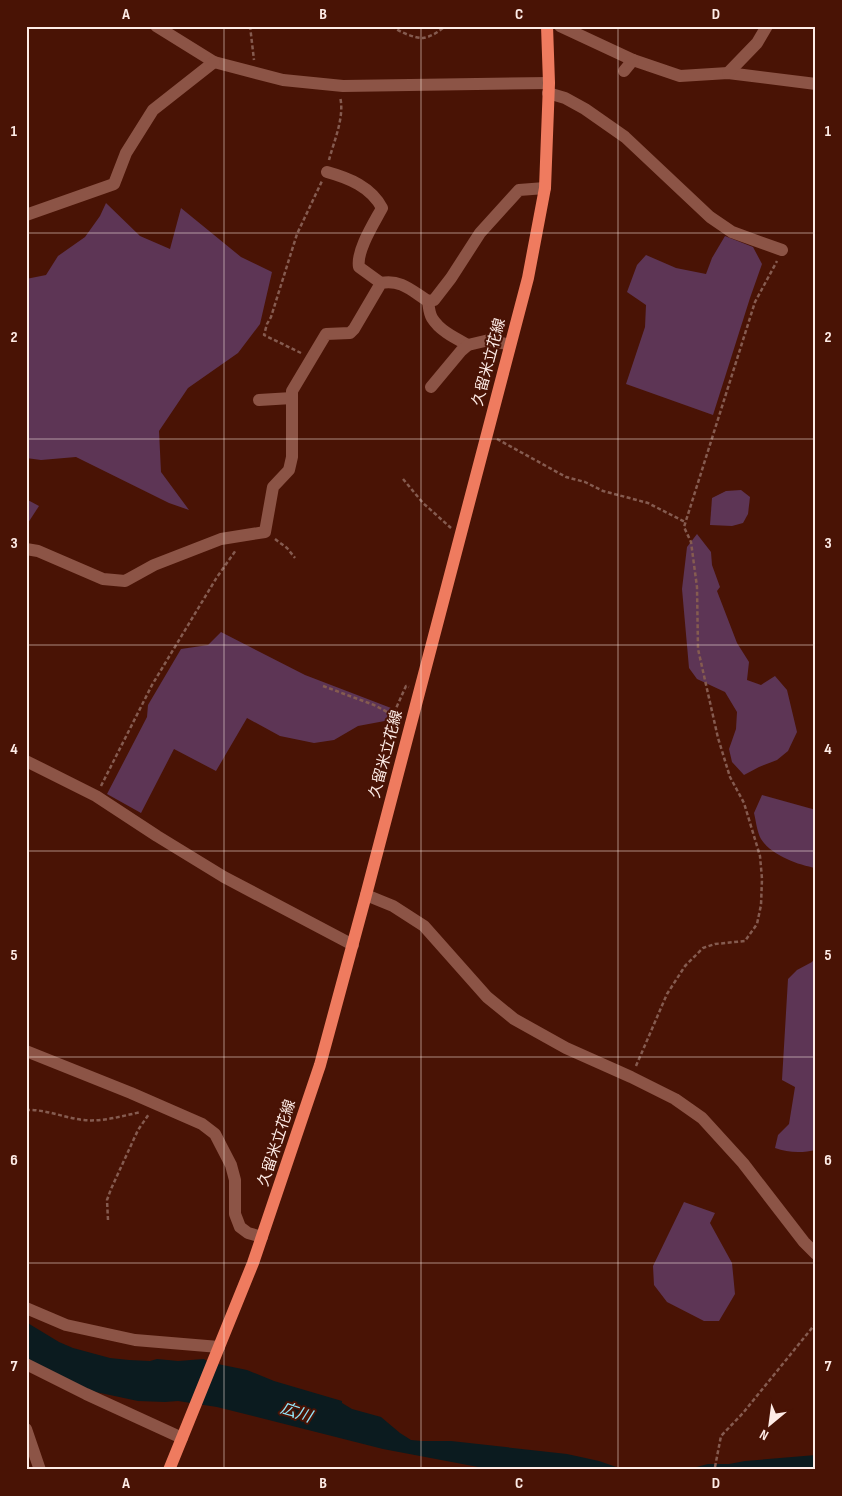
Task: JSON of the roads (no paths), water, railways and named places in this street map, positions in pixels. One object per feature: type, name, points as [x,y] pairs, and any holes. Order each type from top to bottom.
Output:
[{"type":"main road","name":"久留米立花線","points":[[168,1470],[262,1238],[320,1065],[353,945],[528,278],[545,188],[548,88],[547,26]]},
{"type":"street","points":[[156,26],[214,62],[283,80],[337,86],[548,88],[585,109],[624,137],[710,217],[732,232],[782,250]]},
{"type":"street","points":[[560,26],[633,60],[680,76],[728,73],[816,84]]},
{"type":"street","points":[[728,73],[757,43],[767,26]]},
{"type":"street","points":[[624,71],[633,60]]},
{"type":"street","points":[[26,215],[114,184],[126,153],[152,110],[214,62]]},
{"type":"street","points":[[327,172],[364,187],[382,208],[361,249],[358,261],[359,267],[380,283],[391,281],[402,284],[428,302],[430,316],[442,329],[455,339],[468,345]]},
{"type":"street","points":[[428,302],[434,300],[451,278],[480,233],[519,190],[545,188]]},
{"type":"street","points":[[26,549],[38,551],[102,579],[125,581],[154,565],[221,539],[265,532],[273,487],[289,470],[292,457],[292,392],[326,334],[350,332],[354,329],[380,283]]},
{"type":"street","points":[[431,387],[468,345],[490,340],[510,345]]},
{"type":"street","points":[[259,400],[292,398]]},
{"type":"street","points":[[26,761],[96,796],[224,877],[353,945]]},
{"type":"street","points":[[366,895],[394,906],[424,926],[487,997],[514,1019],[566,1048],[675,1099],[702,1118],[743,1164],[804,1242],[816,1254]]},
{"type":"street","points":[[26,1051],[202,1124],[215,1134],[231,1165],[235,1180],[235,1214],[240,1227],[248,1233],[262,1238]]},
{"type":"street","points":[[26,1308],[66,1325],[126,1338],[216,1353]]},
{"type":"street","points":[[26,1364],[182,1438]]},
{"type":"street","points":[[26,1429],[40,1470]]},
{"type":"water","name":"広川","points":[[26,1322],[59,1342],[73,1348],[110,1358],[150,1361],[157,1359],[178,1361],[204,1359],[208,1362],[247,1370],[274,1381],[342,1401],[342,1403],[352,1409],[381,1417],[411,1440],[451,1441],[567,1454],[599,1461],[625,1470],[494,1470],[383,1449],[217,1407],[178,1401],[138,1401],[91,1391],[26,1358]]},
{"type":"water","points":[[816,1455],[816,1470],[685,1470],[708,1464],[729,1464]]}]
